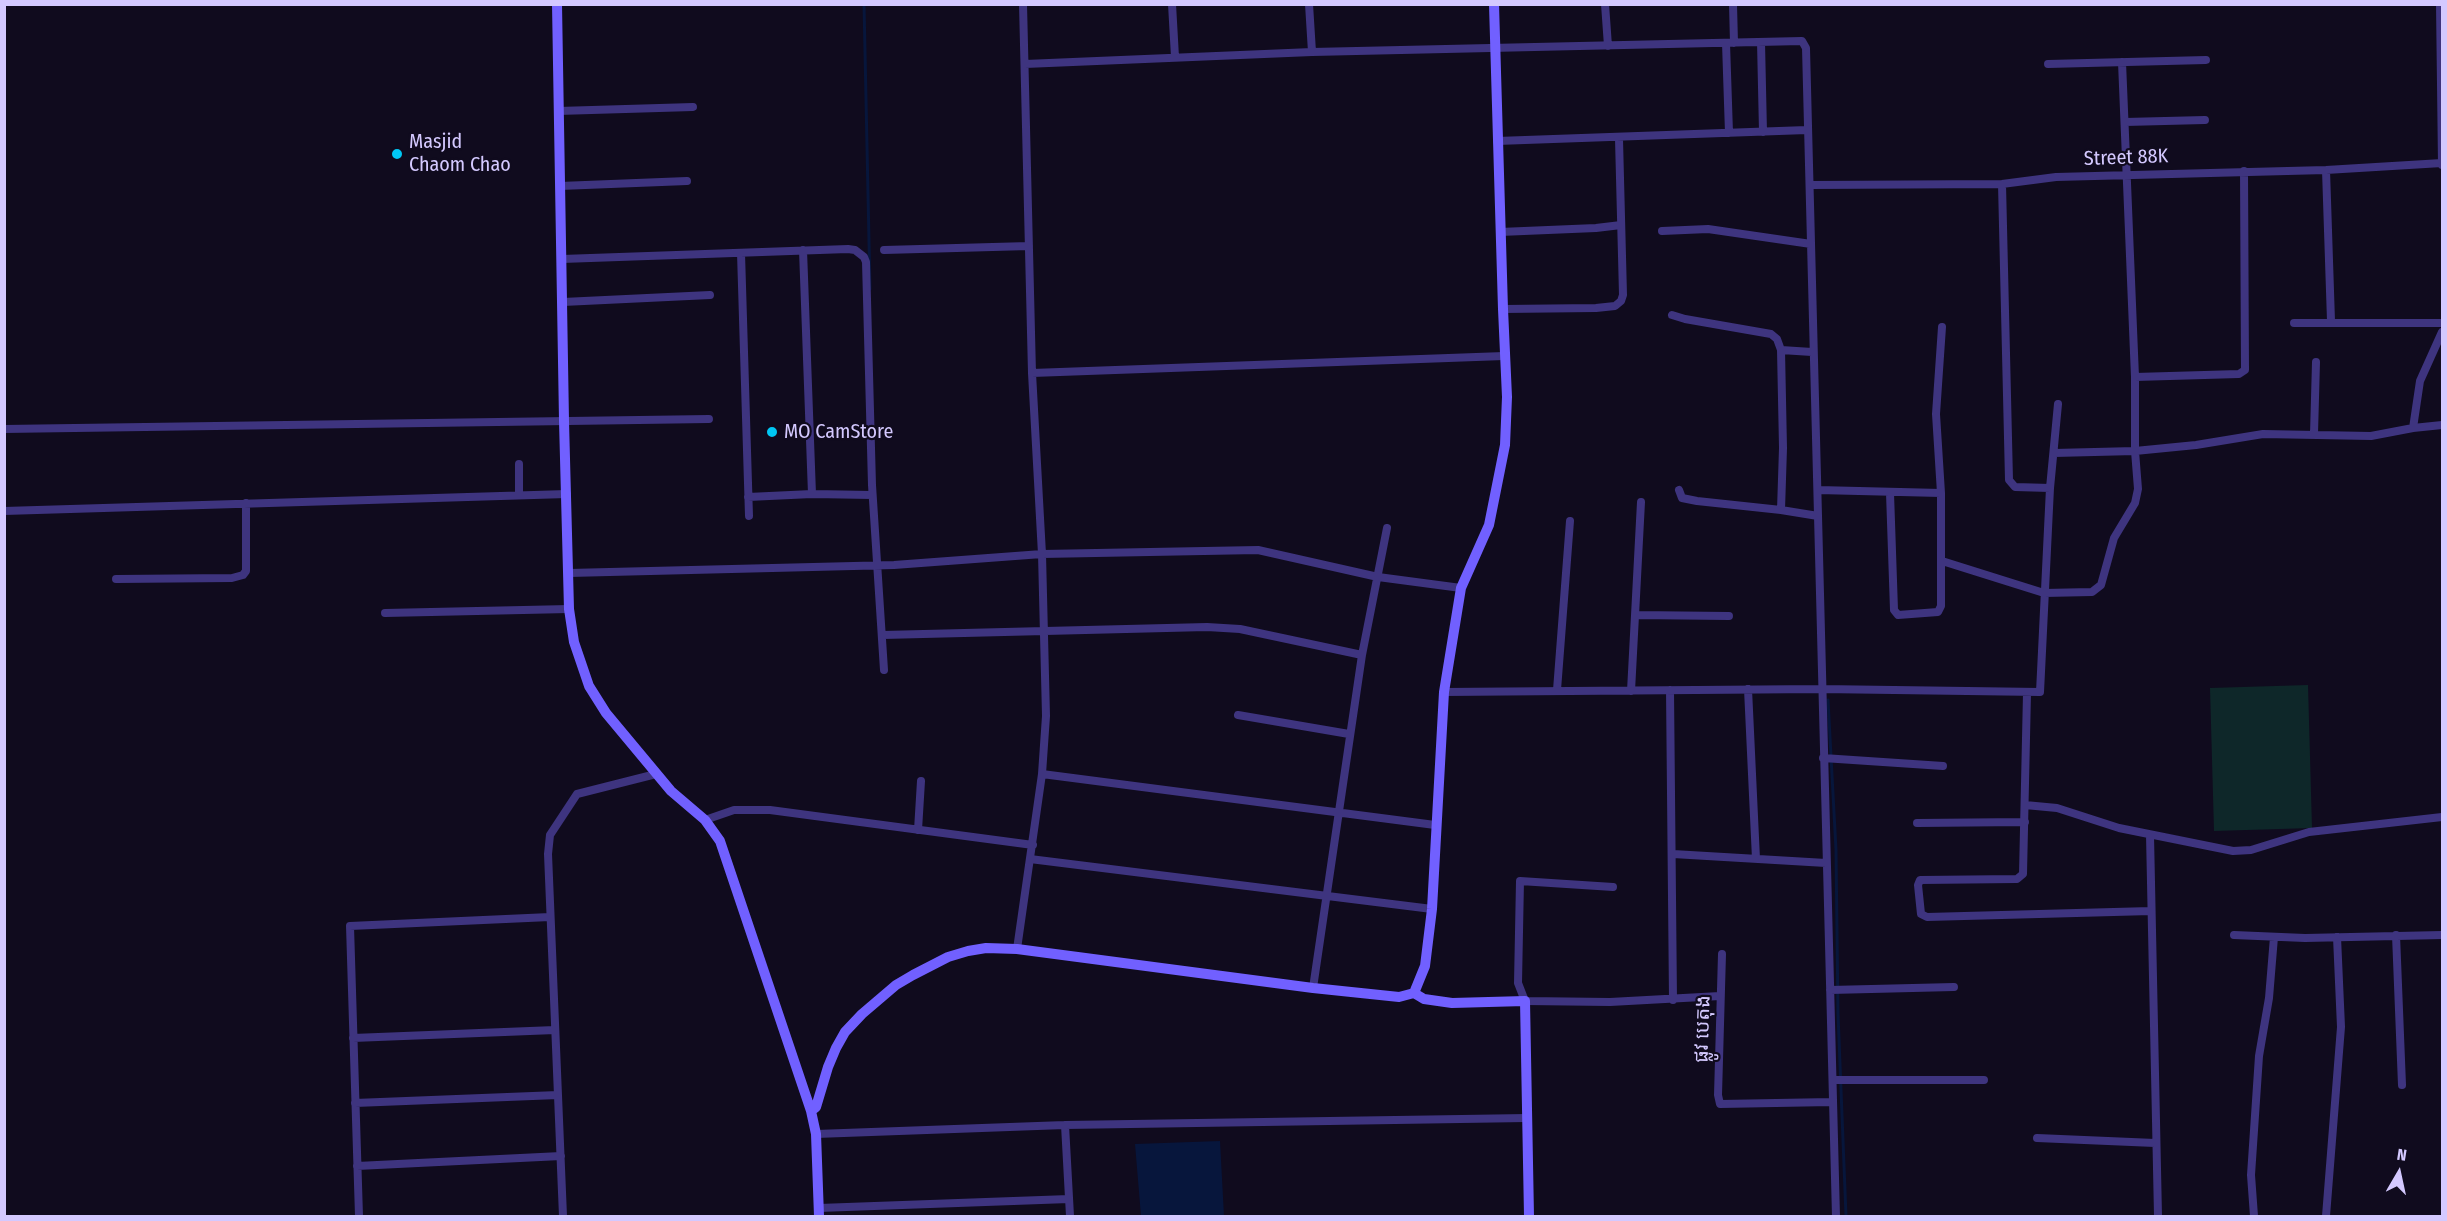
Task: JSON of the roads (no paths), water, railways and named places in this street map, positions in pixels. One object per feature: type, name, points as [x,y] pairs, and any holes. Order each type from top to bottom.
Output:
[{"type":"street","points":[[557,4],[569,609],[574,642],[588,686],[606,713],[656,774],[671,791],[705,820],[720,842],[811,1111],[816,1134],[819,1212],[1069,1199]]},
{"type":"street","points":[[1017,949],[1042,774],[1046,716],[1042,554],[1032,373],[1023,4]]},
{"type":"street","points":[[1172,4],[1175,57]]},
{"type":"street","points":[[1309,4],[1312,52]]},
{"type":"street","points":[[1414,993],[1425,966],[1432,909],[1444,692],[1461,588],[1489,525],[1505,445],[1507,397],[1494,4]]},
{"type":"street","points":[[1605,4],[1608,46]]},
{"type":"street","points":[[1729,133],[1732,4]]},
{"type":"street","points":[[2440,4],[2442,164]]},
{"type":"street","points":[[1025,64],[1312,52],[1802,41],[1806,48],[1821,689],[1829,758],[1826,863],[1835,1080],[1833,1102],[1836,1216]]},
{"type":"street","points":[[1761,42],[1763,132]]},
{"type":"street","points":[[2048,64],[2206,60]]},
{"type":"street","points":[[1941,561],[2044,593],[2092,592],[2102,585],[2114,538],[2135,502],[2138,489],[2135,451],[2135,378],[2122,62]]},
{"type":"street","points":[[558,111],[693,107]]},
{"type":"street","points":[[2125,122],[2205,120]]},
{"type":"street","points":[[1497,141],[1808,130]]},
{"type":"street","points":[[1503,309],[1615,306],[1621,301],[1623,295],[1619,138]]},
{"type":"street","name":"Street 88K","points":[[1810,185],[2002,184],[2056,177],[2326,170],[2442,164]]},
{"type":"street","points":[[2326,170],[2331,321]]},
{"type":"street","points":[[2135,378],[2239,374],[2245,370],[2244,171]]},
{"type":"street","points":[[560,186],[687,181]]},
{"type":"street","points":[[2002,184],[2009,480],[2015,487],[2050,488]]},
{"type":"street","points":[[1500,232],[1621,225]]},
{"type":"street","points":[[1662,231],[1708,229],[1811,244]]},
{"type":"street","points":[[884,250],[1029,246]]},
{"type":"street","points":[[562,259],[848,249],[861,253],[866,262],[872,495],[884,670]]},
{"type":"street","points":[[803,250],[812,494]]},
{"type":"street","points":[[741,253],[749,516]]},
{"type":"street","points":[[563,302],[710,295]]},
{"type":"street","points":[[1672,315],[1771,334],[1777,339],[1781,350],[1783,448],[1781,510]]},
{"type":"street","points":[[2294,323],[2331,321],[2442,323]]},
{"type":"street","points":[[1890,493],[1894,610],[1898,615],[1938,612],[1941,606],[1941,493],[1936,414],[1942,327]]},
{"type":"street","points":[[2413,428],[2420,381],[2442,332]]},
{"type":"street","points":[[1781,350],[1812,352]]},
{"type":"street","points":[[1032,373],[1504,356]]},
{"type":"street","points":[[2314,434],[2316,362]]},
{"type":"street","points":[[1444,692],[1821,689],[2040,692],[2050,488],[2058,404]]},
{"type":"street","points":[[4,429],[709,419]]},
{"type":"street","points":[[2054,453],[2135,451],[2196,445],[2263,434],[2372,436],[2442,425]]},
{"type":"street","points":[[519,464],[519,495]]},
{"type":"street","points":[[1679,490],[1682,498],[1697,501],[1818,516]]},
{"type":"street","points":[[1818,490],[1941,493]]},
{"type":"street","points":[[4,510],[567,494]]},
{"type":"street","points":[[748,496],[872,495]]},
{"type":"street","points":[[1630,691],[1641,502]]},
{"type":"street","points":[[116,579],[232,578],[243,575],[246,571],[246,503]]},
{"type":"street","points":[[1557,690],[1570,521]]},
{"type":"street","points":[[1313,988],[1349,734],[1362,655],[1388,528]]},
{"type":"street","points":[[569,573],[878,565],[1042,554],[1258,550],[1378,577],[1461,588]]},
{"type":"street","points":[[385,613],[569,609]]},
{"type":"street","points":[[1635,615],[1729,616]]},
{"type":"street","points":[[883,635],[1208,627],[1240,629],[1362,655]]},
{"type":"street","points":[[1670,690],[1673,1000]]},
{"type":"street","points":[[1748,690],[1756,859]]},
{"type":"street","points":[[2026,693],[2023,874],[2020,878],[1920,880],[1918,885],[1921,914],[1927,917],[2151,911]]},
{"type":"street","points":[[1238,715],[1349,734]]},
{"type":"street","points":[[1829,758],[1943,766]]},
{"type":"street","points":[[563,1216],[550,917],[548,854],[550,835],[577,794],[656,774]]},
{"type":"street","points":[[1042,774],[1435,825]]},
{"type":"street","points":[[918,830],[921,781]]},
{"type":"street","points":[[2025,805],[2057,808],[2119,828],[2242,851],[2309,832],[2442,817]]},
{"type":"street","points":[[705,820],[734,810],[770,810],[1033,845]]},
{"type":"street","points":[[1917,823],[2025,822]]},
{"type":"street","points":[[2150,835],[2158,1216]]},
{"type":"street","points":[[1672,854],[1826,863]]},
{"type":"street","points":[[1030,859],[1432,909]]},
{"type":"street","points":[[1529,1216],[1525,1001],[1518,984],[1520,880],[1614,887]]},
{"type":"street","points":[[359,1216],[350,926],[550,917]]},
{"type":"street","points":[[2234,935],[2337,938],[2442,935]]},
{"type":"street","points":[[2396,935],[2402,1085]]},
{"type":"street","points":[[2254,1216],[2251,1163],[2259,1056],[2269,998],[2274,937]]},
{"type":"street","points":[[2326,1216],[2341,1027],[2337,938]]},
{"type":"street","points":[[811,1111],[816,1107],[828,1067],[845,1032],[861,1014],[896,985],[948,957],[986,948],[1017,949],[1313,988],[1399,997],[1414,993],[1424,999],[1452,1003],[1610,1002],[1720,996]]},
{"type":"street","name":"ផ្លូវ បេតុង","points":[[1722,954],[1718,1095],[1720,1104],[1833,1102]]},
{"type":"street","points":[[1832,990],[1954,987]]},
{"type":"street","points":[[353,1038],[555,1030]]},
{"type":"street","points":[[1835,1080],[1984,1080]]},
{"type":"street","points":[[355,1103],[558,1095]]},
{"type":"street","points":[[816,1134],[1065,1125],[1527,1118]]},
{"type":"street","points":[[1065,1125],[1070,1216]]},
{"type":"street","points":[[2037,1138],[2155,1143]]},
{"type":"street","points":[[357,1166],[561,1156]]},
{"type":"water","points":[[1220,1141],[1224,1216],[1141,1216],[1135,1144]]},
{"type":"waterway","points":[[864,4],[870,289]]},
{"type":"waterway","points":[[1828,700],[1836,850],[1838,1014],[1846,1216]]},
{"type":"place","name":"Masjid Chaom Chao","points":[[397,154]]},
{"type":"place","name":"MO CamStore","points":[[772,432]]}]
